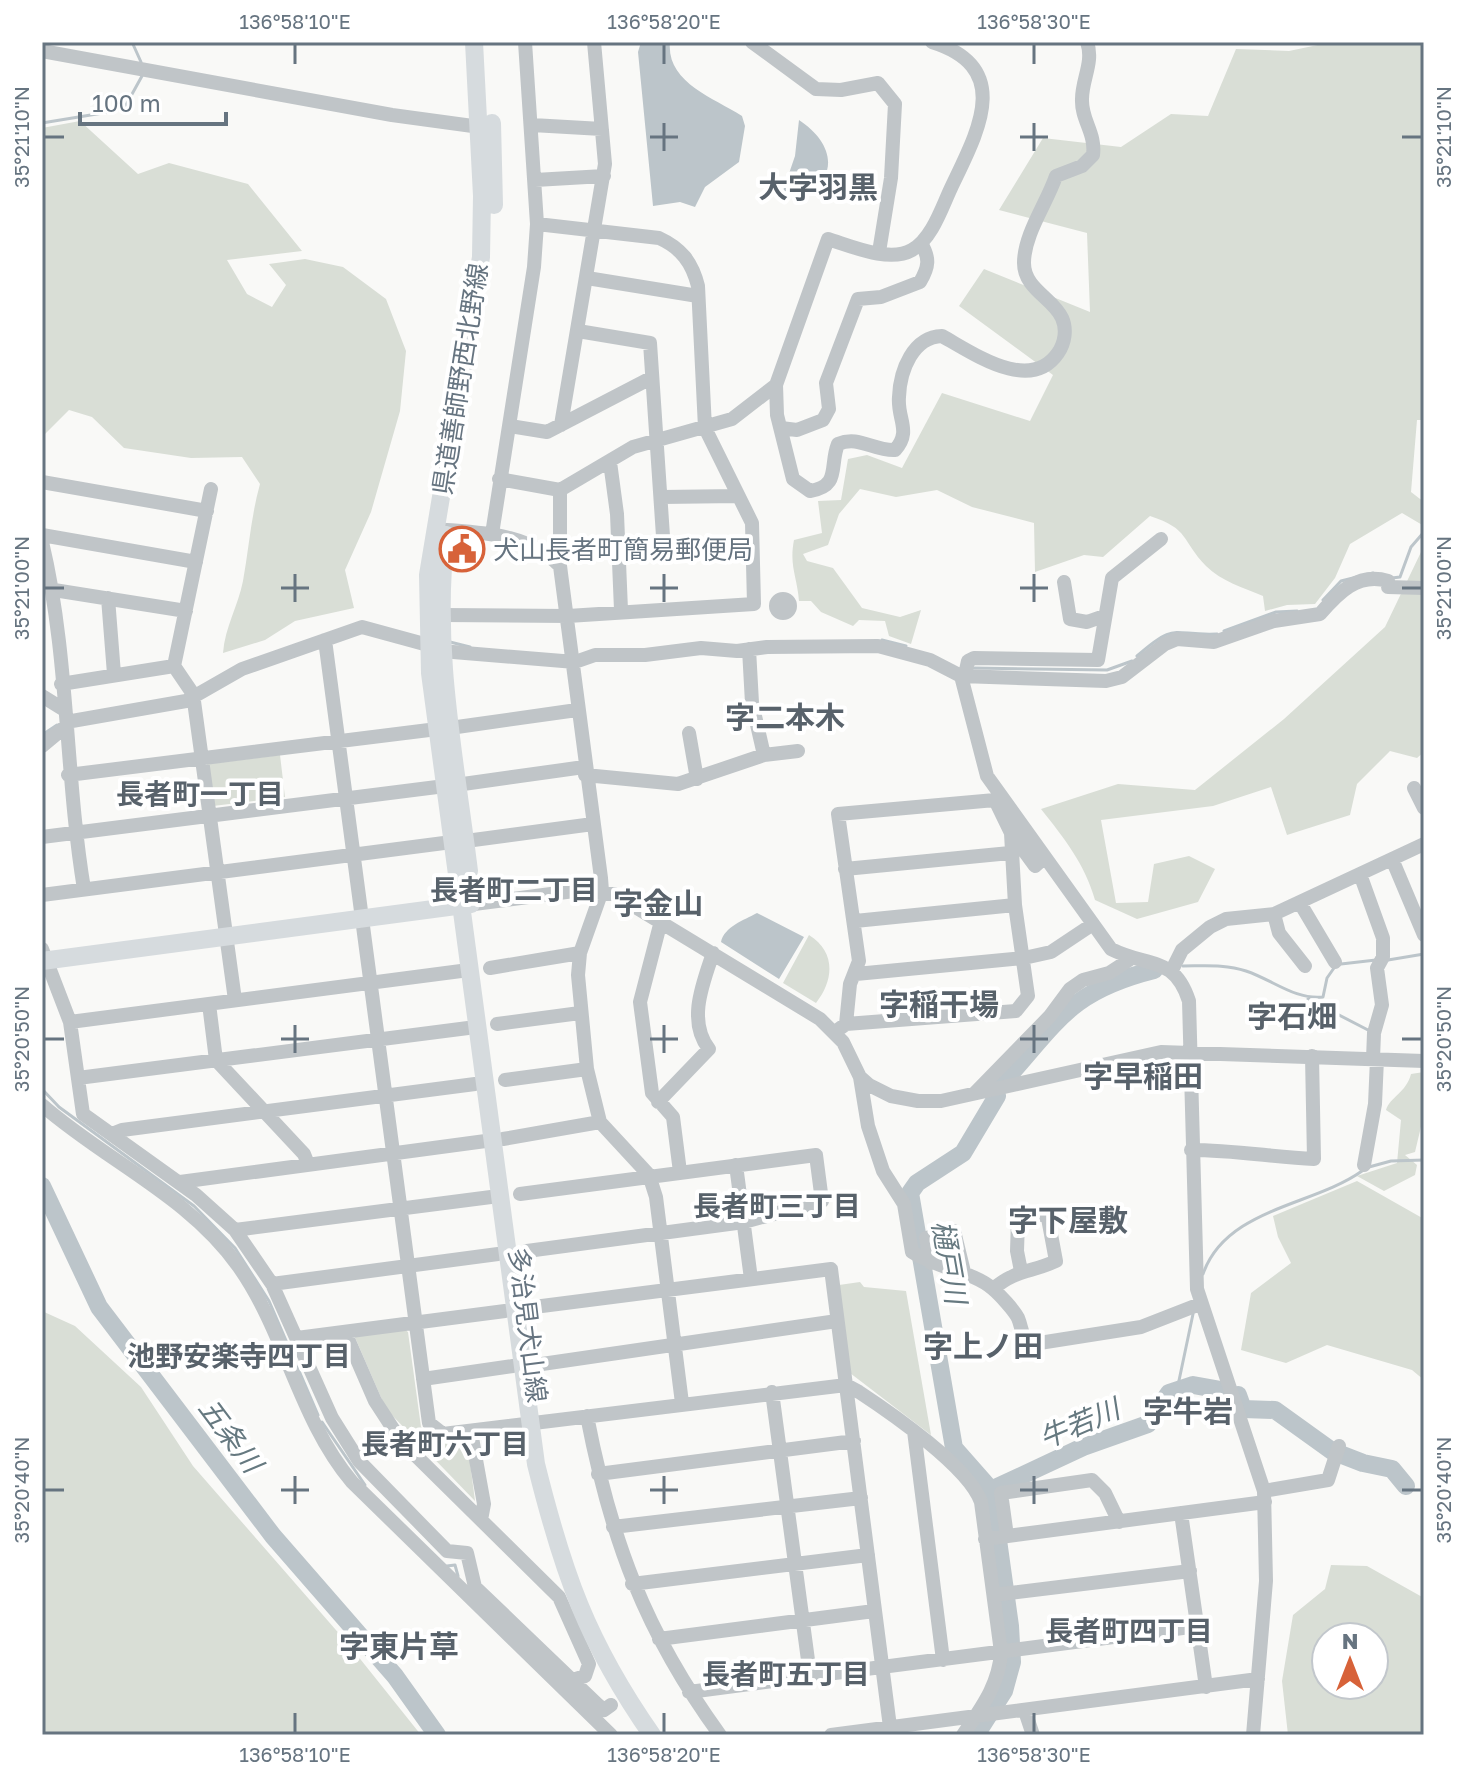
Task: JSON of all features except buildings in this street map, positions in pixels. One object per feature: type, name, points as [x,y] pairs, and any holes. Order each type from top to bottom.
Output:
[{"type":"main road","name":"県道善師野西北野線","points":[[441,529],[481,257],[480,127],[474,42]]},
{"type":"main road","name":"県道善師野西北野線","points":[[468,905],[428,575],[441,529],[492,254],[495,176],[486,42]]},
{"type":"main road","name":"県道善師野西北野線","points":[[434,642],[466,841],[468,905]]},
{"type":"main road","points":[[43,957],[227,937],[468,905]]},
{"type":"main road","name":"多治見犬山線","points":[[468,905],[535,1423],[536,1464],[564,1572],[587,1630],[652,1735]]},
{"type":"main road","name":"多治見犬山線","points":[[535,1423],[552,1491],[584,1590],[622,1670],[662,1735]]},
{"type":"street","points":[[492,534],[534,267],[537,224],[525,42]]},
{"type":"street","points":[[561,425],[604,176],[594,42]]},
{"type":"street","points":[[752,42],[816,89],[829,91],[878,83],[891,96],[895,104],[891,178],[879,252]]},
{"type":"street","points":[[932,42],[958,51],[973,66],[981,84],[983,116],[931,230],[921,243],[902,253],[879,252],[828,239],[776,385],[781,428],[793,479],[810,491],[819,489],[834,478],[838,444],[858,440],[875,449],[895,450],[903,441],[905,433],[898,398],[902,381],[917,344],[929,336],[942,336],[1018,372],[1040,369],[1057,356],[1065,329],[1061,315],[1030,282],[1024,265],[1056,176],[1082,166],[1093,155],[1093,136],[1084,115],[1082,99],[1088,70],[1087,42]]},
{"type":"street","points":[[42,51],[392,115],[480,127]]},
{"type":"street","points":[[532,125],[602,129]]},
{"type":"street","points":[[535,180],[604,176]]},
{"type":"street","points":[[537,224],[647,236],[673,244],[693,268],[698,296],[705,428],[752,523],[754,604]]},
{"type":"street","points":[[781,428],[797,430],[823,420],[829,409],[826,383],[858,299],[881,297],[920,282],[927,269],[928,255],[921,243]]},
{"type":"street","points":[[587,278],[698,296]]},
{"type":"street","points":[[578,331],[650,343],[664,551]]},
{"type":"street","points":[[510,426],[547,432],[651,378]]},
{"type":"street","points":[[499,479],[560,490],[633,447],[732,419],[776,385]]},
{"type":"street","points":[[610,462],[621,610]]},
{"type":"street","points":[[42,482],[207,511]]},
{"type":"street","points":[[211,489],[174,666],[192,693],[235,1000]]},
{"type":"street","points":[[560,490],[560,566],[575,662],[577,710],[602,891],[580,953],[580,1013],[587,1069],[600,1122],[649,1175],[661,1233],[682,1403]]},
{"type":"street","points":[[662,497],[738,496]]},
{"type":"street","points":[[441,529],[514,537],[537,548],[560,566]]},
{"type":"street","points":[[42,535],[196,562]]},
{"type":"street","points":[[1161,539],[1112,578],[1098,660],[974,658],[968,661],[963,675],[987,776],[1111,949],[1129,960],[1172,970],[1178,975],[1189,1001],[1195,1278],[1200,1304],[1265,1497],[1266,1581],[1253,1735]]},
{"type":"street","points":[[42,542],[54,595],[68,775],[84,889]]},
{"type":"street","points":[[618,551],[751,551]]},
{"type":"street","points":[[42,696],[64,719],[72,721],[186,701],[192,693],[242,669],[362,627],[434,642],[575,662],[595,655],[645,655],[701,648],[878,646],[930,660],[963,675],[1106,681],[1122,677],[1165,644],[1177,639],[1214,642],[1274,621],[1320,614],[1336,594],[1363,580],[1376,577],[1388,581],[1388,587],[1424,588]]},
{"type":"street","points":[[1064,582],[1073,621],[1087,622],[1104,616]]},
{"type":"street","points":[[54,595],[108,598],[186,611]]},
{"type":"street","points":[[42,610],[54,595]]},
{"type":"street","points":[[108,598],[114,674]]},
{"type":"street","points":[[443,615],[568,616],[621,610],[776,605]]},
{"type":"street","points":[[325,640],[429,1423],[443,1434],[471,1432],[682,1403],[846,1385],[914,1431],[977,1492],[994,1595],[1001,1652],[1000,1672],[963,1735]]},
{"type":"street","points":[[749,649],[752,703],[764,755]]},
{"type":"street","points":[[61,684],[174,666]]},
{"type":"street","points":[[450,728],[577,710]]},
{"type":"street","points":[[42,746],[64,719]]},
{"type":"street","points":[[68,775],[429,730]]},
{"type":"street","points":[[689,733],[697,779]]},
{"type":"street","points":[[463,784],[585,771],[659,784],[697,779],[764,755],[798,751]]},
{"type":"street","points":[[42,837],[437,787]]},
{"type":"street","points":[[1414,788],[1424,808]]},
{"type":"street","points":[[1044,858],[1035,866],[1011,833],[995,800],[838,814],[859,961],[840,1028],[860,1077],[868,1126],[883,1171],[904,1204],[912,1252],[928,1262],[993,1289],[1018,1317],[1020,1333],[1033,1344],[1141,1327],[1200,1304]]},
{"type":"street","points":[[466,841],[593,824]]},
{"type":"street","points":[[468,905],[574,891],[602,891],[628,901],[840,1028],[1016,1011],[1028,996],[1015,905],[1011,833]]},
{"type":"street","points":[[42,895],[444,843]]},
{"type":"street","points":[[1172,970],[1182,950],[1210,927],[1226,919],[1274,914],[1424,844]]},
{"type":"street","points":[[845,869],[1010,853]]},
{"type":"street","points":[[1392,859],[1424,935]]},
{"type":"street","points":[[1360,874],[1383,938],[1383,957],[1377,968],[1382,1005],[1374,1033],[1375,1104],[1364,1165]]},
{"type":"street","points":[[1300,903],[1335,962]]},
{"type":"street","points":[[855,921],[1015,905]]},
{"type":"street","points":[[1274,914],[1279,933],[1305,966]]},
{"type":"street","points":[[661,921],[640,1002],[652,1093],[673,1117],[680,1172]]},
{"type":"street","points":[[856,974],[1024,958],[1051,952],[1093,924]]},
{"type":"street","points":[[490,968],[580,953]]},
{"type":"street","points":[[658,1102],[709,1049],[701,1039],[697,1003],[713,953]]},
{"type":"street","points":[[43,957],[70,1022],[83,1114],[180,1182],[235,1230],[272,1284],[332,1418],[369,1474],[447,1551],[467,1553],[475,1587],[604,1710],[611,1705]]},
{"type":"street","points":[[975,1093],[1050,1016],[1070,989],[1083,980],[1109,973],[1129,960]]},
{"type":"street","points":[[70,1022],[461,971]]},
{"type":"street","points":[[209,1004],[216,1060],[304,1154],[308,1164]]},
{"type":"street","points":[[497,1024],[580,1013]]},
{"type":"street","points":[[78,1078],[468,1028]]},
{"type":"street","points":[[860,1077],[880,1092],[904,1100],[941,1101],[1136,1056],[1188,1051],[1424,1061]]},
{"type":"street","points":[[1191,1150],[1238,1150],[1314,1159],[1312,1056]]},
{"type":"street","points":[[505,1080],[587,1069]]},
{"type":"street","points":[[112,1134],[122,1130],[475,1084]]},
{"type":"street","points":[[42,1105],[182,1207],[213,1235],[260,1301],[333,1459],[363,1493],[611,1735]]},
{"type":"street","points":[[180,1182],[498,1139],[600,1122]]},
{"type":"street","points":[[520,1194],[816,1155],[822,1201],[744,1222],[527,1251]]},
{"type":"street","points":[[736,1165],[751,1279]]},
{"type":"street","points":[[235,1230],[491,1197]]},
{"type":"street","points":[[928,1262],[926,1238],[954,1231],[965,1276]]},
{"type":"street","points":[[272,1284],[498,1254]]},
{"type":"street","points":[[534,1307],[831,1269],[890,1727]]},
{"type":"street","points":[[993,1289],[1010,1274],[1021,1271]]},
{"type":"street","points":[[297,1338],[505,1311]]},
{"type":"street","points":[[542,1364],[837,1321]]},
{"type":"street","points":[[345,1332],[375,1401],[401,1441],[559,1597],[589,1664],[585,1676],[573,1680]]},
{"type":"street","points":[[423,1379],[513,1366]]},
{"type":"street","points":[[772,1392],[810,1675]]},
{"type":"street","points":[[587,1416],[598,1474],[632,1584],[689,1692],[720,1735]]},
{"type":"street","points":[[914,1431],[943,1660]]},
{"type":"street","points":[[471,1432],[484,1504],[481,1520]]},
{"type":"street","points":[[598,1474],[854,1441]]},
{"type":"street","points":[[985,1539],[1181,1513],[1265,1497],[1328,1480],[1337,1453]]},
{"type":"street","points":[[1005,1536],[1001,1493],[1092,1480],[1105,1493],[1119,1522]]},
{"type":"street","points":[[613,1527],[861,1498]]},
{"type":"street","points":[[1181,1513],[1206,1687]]},
{"type":"street","points":[[632,1584],[868,1555]]},
{"type":"street","points":[[994,1595],[1190,1571]]},
{"type":"street","points":[[659,1639],[874,1611]]},
{"type":"street","points":[[689,1692],[1198,1626]]},
{"type":"street","points":[[831,1735],[1258,1679]]},
{"type":"street","points":[[1025,1711],[1033,1735]]},
{"type":"shaded area","points":[[641,42],[670,42],[675,68],[683,78],[742,116],[745,126],[739,162],[705,187],[695,207],[680,202],[653,206],[638,52]]},
{"type":"shaded area","points":[[1332,42],[1424,42],[1424,420],[1417,420],[1411,492],[1424,502],[1424,526],[1402,513],[1350,544],[1335,578],[1315,604],[1287,605],[1265,611],[1263,596],[1219,576],[1198,557],[1179,531],[1150,516],[1103,557],[1084,555],[1035,572],[1034,523],[972,507],[937,490],[896,497],[860,489],[839,514],[828,545],[803,554],[807,561],[833,568],[862,608],[900,617],[921,610],[911,644],[889,636],[885,621],[859,620],[853,626],[821,612],[811,601],[799,601],[793,564],[794,540],[822,533],[818,501],[841,500],[848,459],[867,455],[902,468],[942,393],[1030,421],[1053,375],[959,306],[984,269],[1090,312],[1087,233],[999,210],[1043,138],[1121,147],[1171,114],[1208,116],[1236,49],[1289,51]]},
{"type":"shaded area","points":[[799,120],[817,136],[827,155],[825,175],[809,194],[783,191],[795,156]]},
{"type":"shaded area","points":[[80,121],[138,174],[169,163],[248,184],[302,251],[227,260],[247,294],[272,307],[286,285],[269,264],[305,259],[343,267],[386,299],[406,351],[400,411],[371,512],[345,570],[354,608],[295,621],[265,640],[223,653],[243,581],[260,484],[242,457],[191,458],[124,448],[92,417],[69,410],[42,437],[42,128]]},
{"type":"shaded area","points":[[1422,550],[1424,752],[1417,758],[1390,751],[1357,784],[1350,815],[1287,835],[1271,787],[1213,806],[1101,820],[1116,903],[1148,902],[1154,864],[1189,856],[1215,869],[1198,902],[1137,919],[1095,900],[1080,863],[1041,809],[1118,784],[1195,790],[1284,719],[1385,627]]},
{"type":"shaded area","points":[[280,755],[285,797],[213,806],[207,764]]},
{"type":"shaded area","points":[[757,913],[804,937],[779,979],[721,942],[730,928]]},
{"type":"shaded area","points":[[809,935],[824,950],[829,967],[826,985],[816,1003],[783,983]]},
{"type":"shaded area","points":[[1424,1072],[1424,1114],[1415,1152],[1405,1155],[1417,1165],[1415,1175],[1384,1191],[1357,1176],[1397,1163],[1401,1120],[1386,1110],[1406,1086],[1411,1074]]},
{"type":"shaded area","points":[[1357,1181],[1424,1219],[1424,1380],[1412,1370],[1327,1345],[1286,1363],[1241,1350],[1251,1293],[1291,1263],[1278,1237],[1273,1216]]},
{"type":"shaded area","points":[[860,1282],[864,1287],[906,1291],[931,1435],[850,1373],[839,1285]]},
{"type":"shaded area","points":[[42,1311],[75,1326],[141,1387],[193,1466],[349,1645],[421,1735],[42,1735]]},
{"type":"shaded area","points":[[404,1329],[408,1332],[421,1427],[441,1442],[467,1439],[475,1501],[386,1409],[354,1335]]},
{"type":"shaded area","points":[[1331,1565],[1367,1566],[1424,1598],[1424,1735],[1288,1735],[1282,1681],[1293,1615],[1325,1589]]},
{"type":"waterway","points":[[132,42],[141,62]]},
{"type":"waterway","points":[[42,123],[115,111],[126,105],[142,76]]},
{"type":"waterway","points":[[1392,578],[1400,577],[1411,547],[1424,532]]},
{"type":"waterway","points":[[1323,600],[1341,581],[1373,573]]},
{"type":"waterway","points":[[1224,631],[1276,612],[1297,611]]},
{"type":"waterway","points":[[1137,656],[1168,634],[1217,634]]},
{"type":"waterway","points":[[882,640],[906,646]]},
{"type":"waterway","points":[[450,642],[470,647]]},
{"type":"waterway","points":[[973,668],[1107,670],[1132,661]]},
{"type":"waterway","points":[[42,735],[57,725]]},
{"type":"waterway","name":"樋戸川","points":[[1388,960],[1424,954]]},
{"type":"waterway","name":"樋戸川","points":[[1341,964],[1376,960]]},
{"type":"waterway","name":"樋戸川","points":[[1183,966],[1238,969],[1313,997],[1323,997],[1327,978],[1334,968]]},
{"type":"waterway","name":"樋戸川","points":[[1004,1081],[1053,1025],[1084,999],[1126,978],[1154,970]]},
{"type":"waterway","points":[[1308,999],[1368,1030]]},
{"type":"waterway","points":[[42,1089],[59,1107],[194,1206],[235,1248],[269,1301],[318,1415]]},
{"type":"waterway","name":"樋戸川","points":[[976,1735],[1004,1691],[1012,1662],[1010,1626],[991,1490],[954,1448],[910,1193],[917,1183],[963,1153],[997,1096]]},
{"type":"waterway","points":[[1369,1167],[1391,1161],[1424,1160]]},
{"type":"waterway","points":[[1203,1274],[1214,1252],[1250,1222],[1342,1183],[1362,1171]]},
{"type":"waterway","name":"五条川","points":[[42,1186],[99,1307],[273,1536],[395,1676],[437,1735]]},
{"type":"waterway","points":[[1177,1390],[1193,1314]]},
{"type":"waterway","name":"牛若川","points":[[991,1490],[1083,1447],[1148,1424],[1169,1393],[1193,1385],[1221,1390]]},
{"type":"waterway","name":"牛若川","points":[[1238,1395],[1243,1409],[1275,1410],[1332,1451],[1363,1463],[1392,1469],[1406,1486]]},
{"type":"waterway","points":[[322,1422],[365,1485]]},
{"type":"waterway","points":[[447,1566],[455,1565],[458,1576]]},
{"type":"place","name":"犬山長者町簡易郵便局","points":[[462,549]]},
{"type":"district","name":"大字羽黒","points":[[818,187]]},
{"type":"district","name":"字二本木","points":[[785,717]]},
{"type":"district","name":"長者町一丁目","points":[[200,793]]},
{"type":"district","name":"長者町二丁目","points":[[514,889]]},
{"type":"district","name":"字金山","points":[[658,903]]},
{"type":"district","name":"字稲干場","points":[[939,1004]]},
{"type":"district","name":"字石畑","points":[[1292,1016]]},
{"type":"district","name":"字早稲田","points":[[1143,1076]]},
{"type":"district","name":"長者町三丁目","points":[[777,1205]]},
{"type":"district","name":"字下屋敷","points":[[1068,1220]]},
{"type":"district","name":"字上ノ田","points":[[983,1346]]},
{"type":"district","name":"池野安楽寺四丁目","points":[[239,1355]]},
{"type":"district","name":"字牛岩","points":[[1188,1411]]},
{"type":"district","name":"長者町六丁目","points":[[445,1443]]},
{"type":"district","name":"長者町四丁目","points":[[1129,1630]]},
{"type":"district","name":"字東片草","points":[[399,1646]]},
{"type":"district","name":"長者町五丁目","points":[[786,1673]]}]
